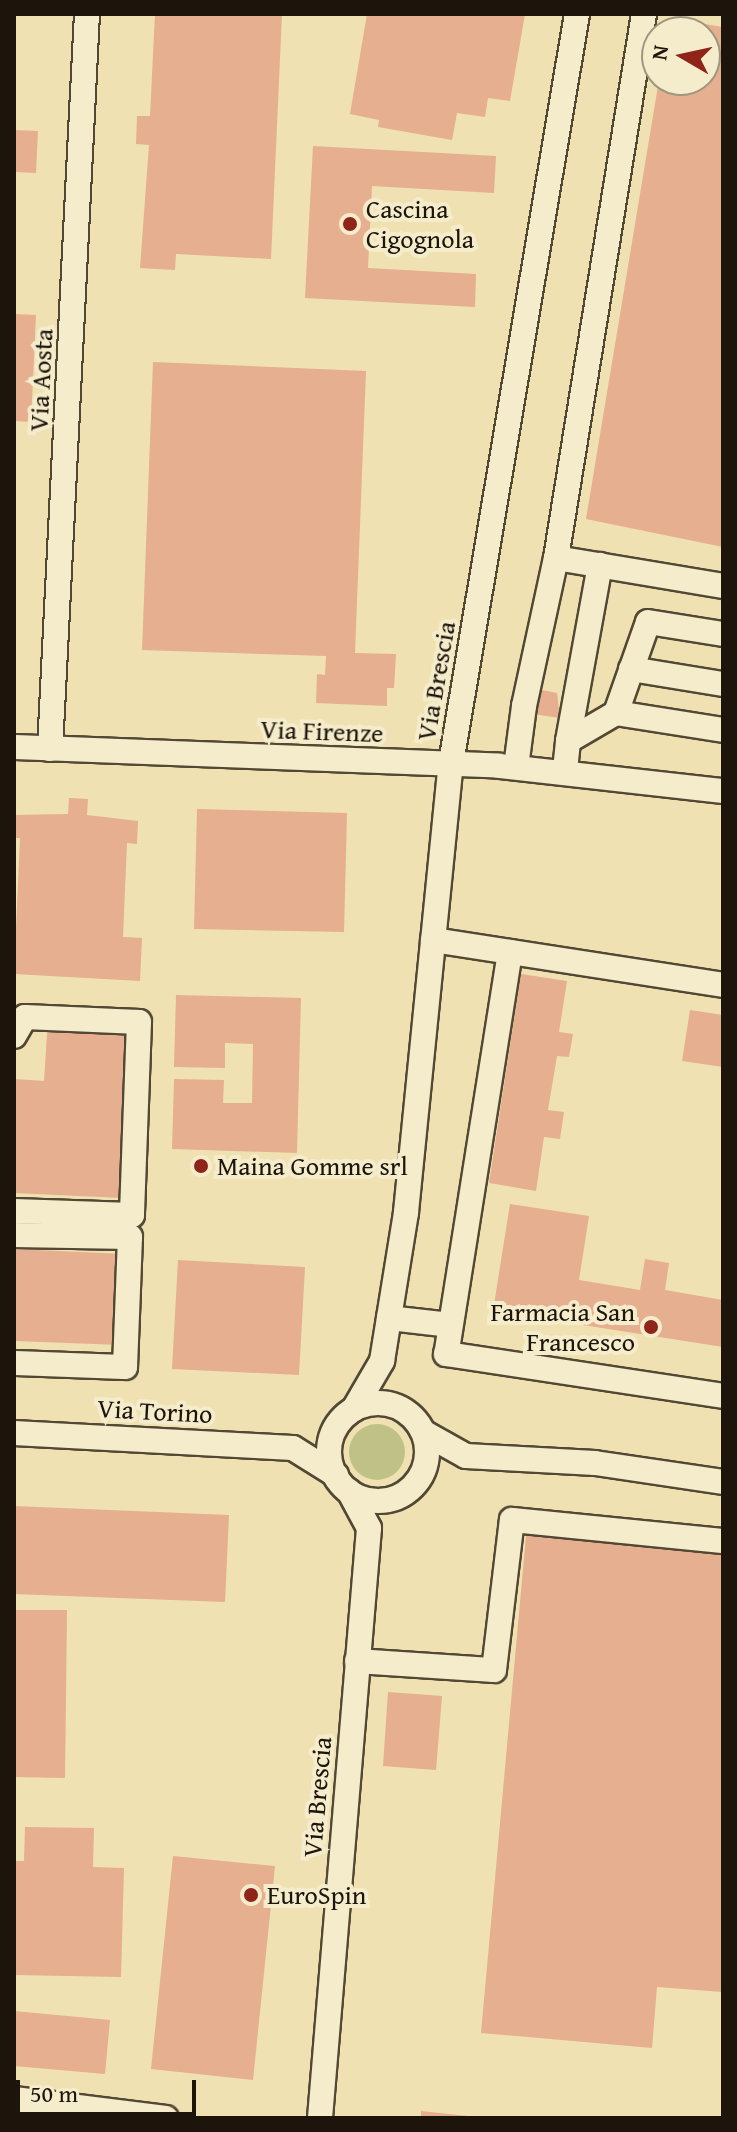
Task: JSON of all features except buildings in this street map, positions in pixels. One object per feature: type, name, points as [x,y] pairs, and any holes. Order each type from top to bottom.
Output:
[{"type":"street","name":"Via Aosta","points":[[50,749],[87,14]]},
{"type":"street","name":"Via Brescia","points":[[346,1417],[382,1361],[406,1212],[451,763],[577,14]]},
{"type":"street","points":[[516,767],[524,706],[556,558],[644,14]]},
{"type":"street","points":[[556,558],[723,586]]},
{"type":"street","points":[[565,770],[600,565]]},
{"type":"street","points":[[616,713],[648,622],[723,634]]},
{"type":"street","points":[[631,669],[723,684]]},
{"type":"street","points":[[568,741],[616,713],[723,730]]},
{"type":"street","name":"Via Firenze","points":[[14,747],[565,770],[723,791]]},
{"type":"street","points":[[433,940],[723,985]]},
{"type":"street","points":[[510,952],[446,1354],[723,1396]]},
{"type":"street","points":[[14,1036],[25,1017],[139,1022],[132,1215],[14,1211]]},
{"type":"street","points":[[14,1235],[130,1237],[125,1367],[14,1363]]},
{"type":"street","points":[[389,1318],[450,1325]]},
{"type":"street","points":[[382,1361],[404,1410],[423,1432],[466,1456],[595,1463],[723,1482]]},
{"type":"street","points":[[293,1448],[375,1403],[404,1410]]},
{"type":"street","points":[[346,1417],[330,1445],[342,1483],[369,1528],[419,1478],[466,1456]]},
{"type":"street","points":[[419,1478],[427,1455],[423,1432]]},
{"type":"street","name":"Via Torino","points":[[14,1433],[293,1448],[342,1483],[379,1500],[399,1496]]},
{"type":"street","points":[[357,1661],[494,1670],[512,1520],[723,1541]]},
{"type":"street","name":"Via Brescia","points":[[320,2118],[369,1528]]},
{"type":"street","points":[[14,2099],[166,2118]]},
{"type":"green space","points":[[377,1424],[397,1432],[405,1452],[397,1472],[377,1480],[357,1472],[349,1452],[357,1432]]},
{"type":"place","name":"Cascina Cigognola","points":[[350,224]]},
{"type":"place","name":"Maina Gomme srl","points":[[201,1166]]},
{"type":"place","name":"Farmacia San Francesco","points":[[651,1327]]},
{"type":"place","name":"EuroSpin","points":[[251,1895]]}]
